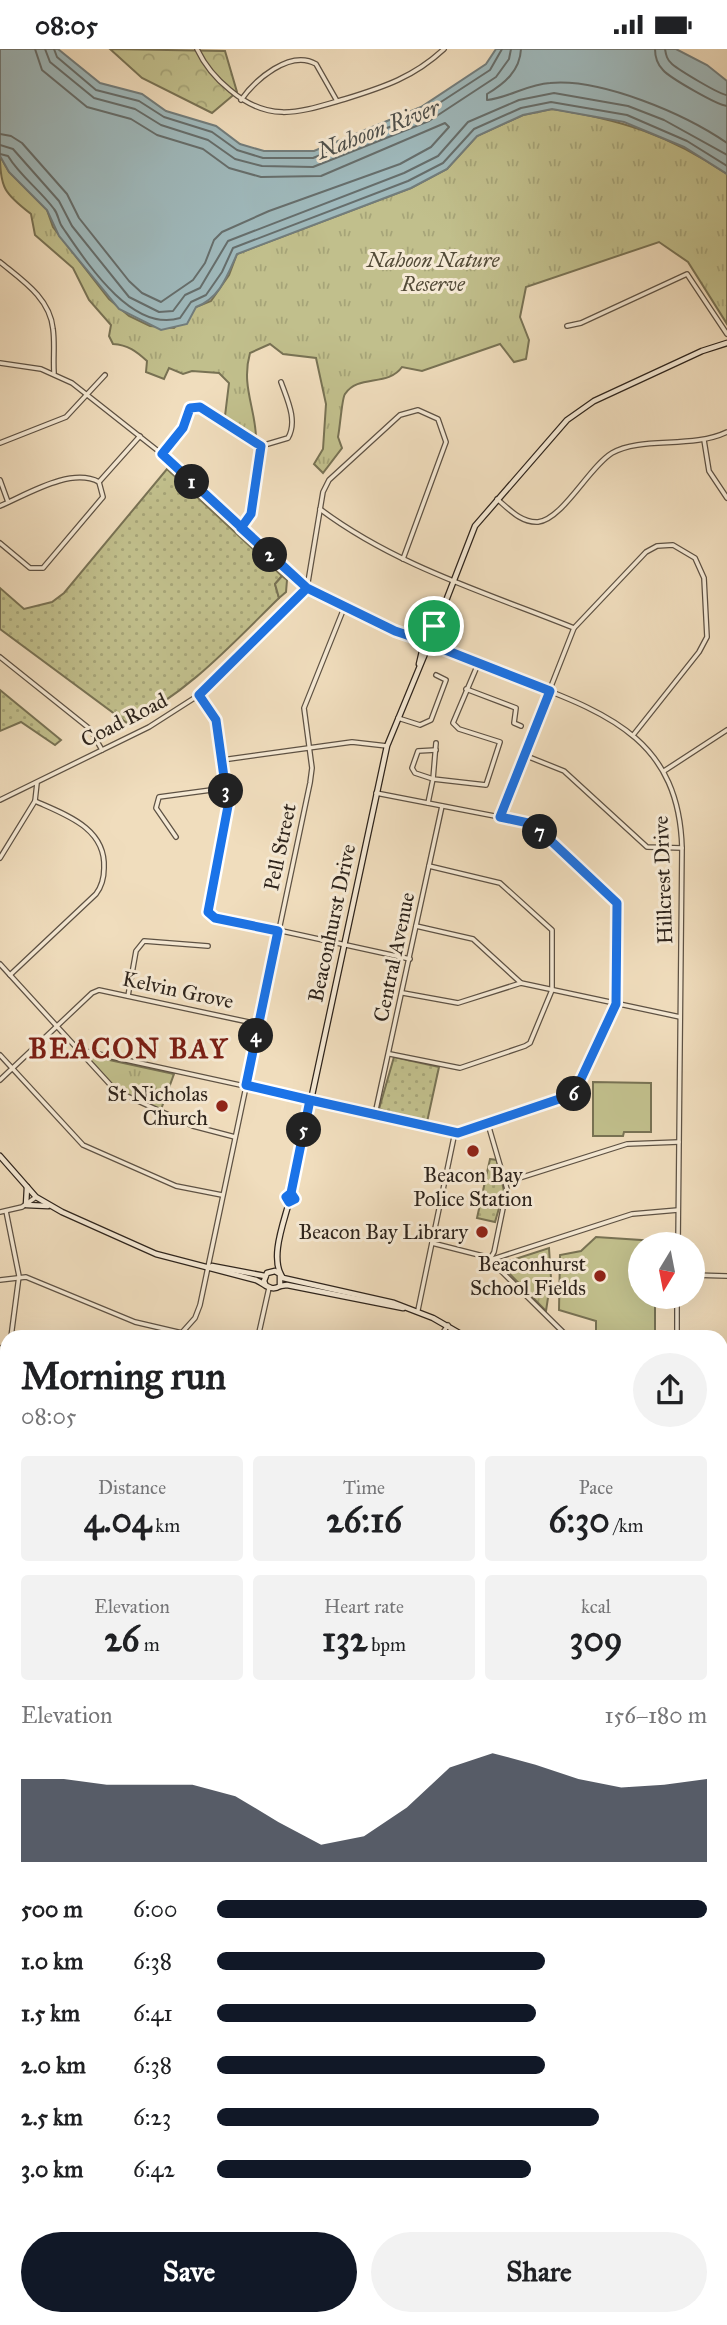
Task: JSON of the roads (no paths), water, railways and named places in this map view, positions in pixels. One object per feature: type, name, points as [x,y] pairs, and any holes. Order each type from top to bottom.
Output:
[{"type":"street","points":[[197,49],[209,71],[241,100],[261,110],[285,113],[307,111],[407,78],[444,49]]},
{"type":"street","points":[[241,100],[264,73],[286,60],[300,58],[316,64],[338,101]]},
{"type":"street","points":[[1,264],[32,288],[47,311],[53,326],[54,373]]},
{"type":"street","points":[[567,326],[581,323],[687,274],[727,334]]},
{"type":"street","points":[[452,581],[471,533],[497,499],[580,409],[702,351],[727,343]]},
{"type":"street","points":[[0,363],[26,365],[54,373],[88,395],[162,454],[307,588],[344,608]]},
{"type":"street","points":[[0,443],[66,417],[104,375]]},
{"type":"street","points":[[162,454],[180,433],[194,405],[261,446],[288,438],[291,433],[290,406],[281,382]]},
{"type":"street","points":[[307,588],[320,509],[329,480],[400,415],[424,411],[442,426],[445,450],[404,559]]},
{"type":"street","points":[[442,426],[446,421]]},
{"type":"street","points":[[497,499],[521,518],[540,521],[552,515],[612,453],[635,447],[704,440],[727,432]]},
{"type":"street","points":[[99,482],[140,436]]},
{"type":"street","points":[[704,440],[711,476],[727,498]]},
{"type":"street","points":[[241,528],[251,514],[261,446]]},
{"type":"street","points":[[0,506],[78,477],[89,477],[99,482],[103,497],[43,568],[30,568],[0,543]]},
{"type":"street","points":[[0,479],[8,502]]},
{"type":"street","points":[[320,509],[358,537],[404,559],[452,581],[574,628]]},
{"type":"street","points":[[500,817],[574,628],[651,548],[667,545],[679,547],[698,563],[704,578],[706,641],[634,734]]},
{"type":"street","name":"Beaconhurst Drive","points":[[278,1256],[289,1202],[286,1197],[291,1193],[387,746],[452,581]]},
{"type":"street","name":"Coad Road","points":[[1,798],[167,718],[199,695],[307,588]]},
{"type":"street","name":"Hillcrest Drive","points":[[344,608],[426,645],[598,710],[634,734],[664,771],[680,816],[682,848],[678,1232]]},
{"type":"street","name":"Pell Street","points":[[184,1330],[198,1312],[310,783],[305,703],[344,608]]},
{"type":"street","points":[[0,657],[90,729],[102,750]]},
{"type":"street","points":[[436,750],[418,751],[412,768],[415,773],[433,779],[483,787],[488,784],[500,742],[454,726],[453,719],[478,663]]},
{"type":"street","points":[[398,718],[420,725],[431,720],[446,680],[436,675]]},
{"type":"street","points":[[466,689],[516,708],[514,723],[521,726]]},
{"type":"street","points":[[199,695],[215,717],[228,811],[207,909],[215,918],[410,959]]},
{"type":"street","points":[[664,771],[727,730]]},
{"type":"street","points":[[222,760],[361,741],[387,746]]},
{"type":"street","points":[[428,803],[436,743]]},
{"type":"street","points":[[524,755],[564,771],[647,847],[682,848]]},
{"type":"street","points":[[0,858],[35,801],[37,782]]},
{"type":"street","points":[[176,837],[156,808],[159,797],[226,787]]},
{"type":"street","points":[[80,1050],[455,1132],[488,1124],[574,1094],[616,1004],[617,903],[533,824],[376,793]]},
{"type":"street","points":[[9,975],[96,894],[103,876],[104,855],[98,840],[75,820],[35,801]]},
{"type":"street","name":"Central Avenue","points":[[376,1114],[442,806]]},
{"type":"street","points":[[390,1053],[460,1067],[525,1046],[530,1043],[552,990],[553,936],[548,925],[500,883],[429,866]]},
{"type":"street","points":[[416,926],[473,939],[521,983],[680,1017]]},
{"type":"street","points":[[128,996],[136,951],[144,941],[208,946]]},
{"type":"street","points":[[0,964],[122,1095],[193,1126],[235,1137]]},
{"type":"street","points":[[403,993],[458,1003],[521,983]]},
{"type":"street","name":"Kelvin Grove","points":[[0,1080],[96,991],[258,1024]]},
{"type":"street","points":[[0,1055],[83,1145],[176,1186],[222,1196]]},
{"type":"street","points":[[488,1124],[507,1182],[502,1218],[490,1259]]},
{"type":"street","points":[[418,1310],[455,1132]]},
{"type":"street","points":[[507,1182],[627,1144],[679,1142]]},
{"type":"street","points":[[0,1156],[36,1197],[49,1206],[156,1254],[208,1266],[280,1274],[306,1285],[418,1310],[456,1330]]},
{"type":"street","points":[[26,1205],[27,1186]]},
{"type":"street","points":[[26,1205],[36,1197]]},
{"type":"street","points":[[0,1212],[26,1205],[49,1206]]},
{"type":"street","points":[[490,1259],[632,1214],[678,1210]]},
{"type":"street","points":[[6,1211],[19,1276],[12,1330]]},
{"type":"street","points":[[432,1243],[478,1253],[490,1259],[561,1330]]},
{"type":"street","points":[[260,1330],[269,1296],[267,1274],[278,1256]]},
{"type":"street","points":[[269,1296],[279,1287],[278,1256]]},
{"type":"street","points":[[208,1266],[267,1287],[287,1285],[418,1310]]},
{"type":"street","points":[[705,1275],[727,1276]]},
{"type":"street","points":[[0,1280],[19,1276],[146,1326],[167,1330]]},
{"type":"street","points":[[677,1309],[677,1330]]},
{"type":"street","points":[[445,1330],[448,1325]]},
{"type":"water","name":"Nahoon River","points":[[0,49],[58,49],[100,83],[142,94],[166,111],[216,126],[240,144],[264,151],[314,151],[421,107],[486,64],[496,49],[676,49],[707,65],[727,81],[727,174],[684,147],[624,122],[552,109],[523,115],[477,136],[447,169],[411,188],[237,254],[217,292],[196,307],[187,324],[161,330],[119,309],[59,236],[47,210],[9,172],[0,156]]},
{"type":"place","name":"St Nicholas Church","points":[[222,1106]]},
{"type":"place","name":"Beacon Bay Police Station","points":[[473,1151]]},
{"type":"place","name":"Beacon Bay Library","points":[[482,1232]]},
{"type":"place","name":"Beaconhurst School Fields","points":[[600,1276]]},
{"type":"district","name":"BEACON BAY","points":[[129,1048]]},
{"type":"park label","name":"Nahoon Nature Reserve","points":[[433,272]]}]
